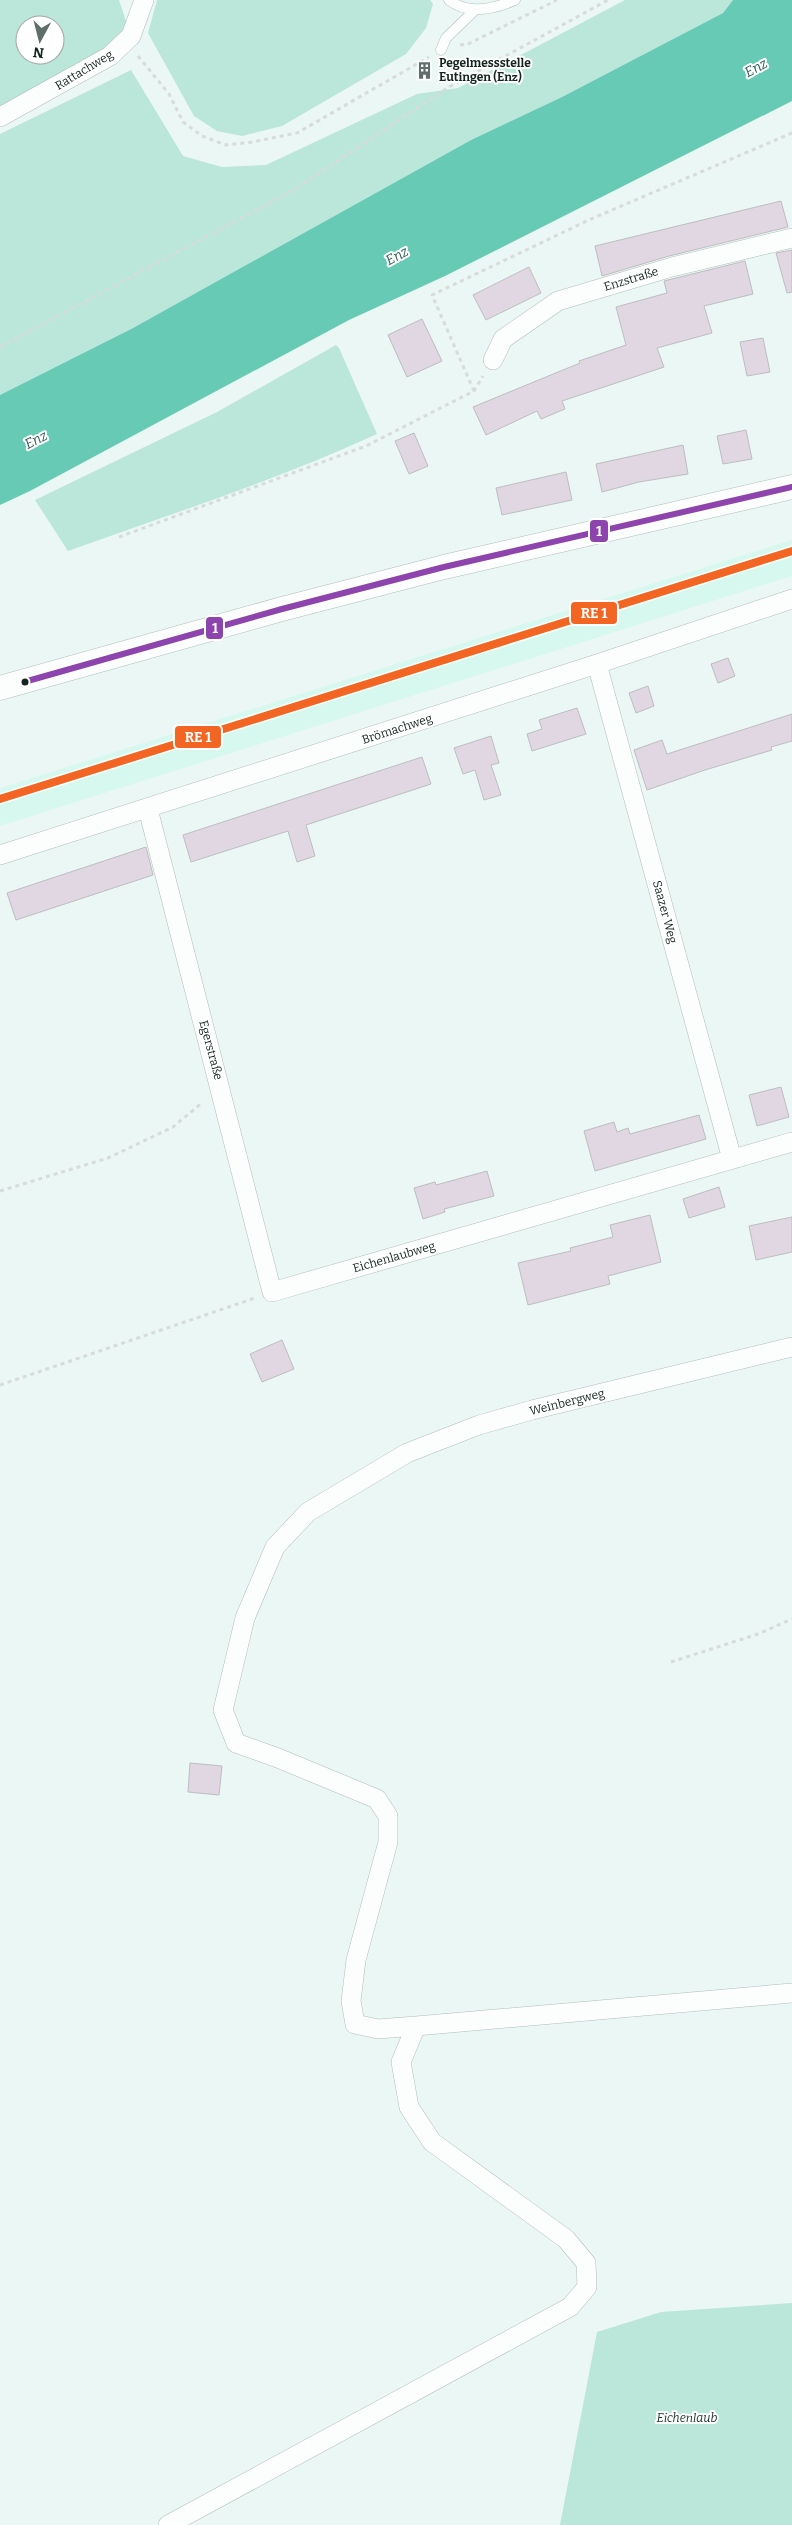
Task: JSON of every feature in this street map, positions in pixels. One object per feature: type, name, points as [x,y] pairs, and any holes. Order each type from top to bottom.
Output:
[{"type":"street","name":"Rattachweg","points":[[0,117],[110,56],[124,44],[135,29],[144,0]]},
{"type":"street","name":"Enzstraße","points":[[493,360],[504,339],[558,301],[672,267],[792,238]]},
{"type":"street","points":[[0,688],[444,567],[792,487]]},
{"type":"street","name":"Brömachweg","points":[[0,855],[597,664],[792,599]]},
{"type":"street","name":"Saazer Weg","points":[[597,664],[732,1159]]},
{"type":"street","name":"Egerstraße","points":[[148,809],[272,1292]]},
{"type":"street","name":"Eichenlaubweg","points":[[272,1292],[792,1142]]},
{"type":"street","name":"Weinbergweg","points":[[416,2026],[378,2029],[356,2024],[351,2001],[356,1960],[388,1842],[388,1816],[377,1799],[278,1758],[236,1743],[223,1710],[245,1618],[275,1546],[308,1512],[353,1484],[407,1453],[479,1425],[532,1410],[792,1347]]},
{"type":"street","points":[[168,2525],[570,2307],[587,2287],[586,2263],[566,2239],[432,2142],[408,2107],[401,2062],[416,2026],[792,1993]]},
{"type":"lane","points":[[449,0],[454,4],[475,10],[499,7],[515,0]]},
{"type":"lane","points":[[439,51],[446,38],[475,10]]},
{"type":"path","points":[[124,44],[140,58],[163,87],[184,122],[202,136],[226,144],[252,142],[297,133],[439,51],[468,44],[558,0]]},
{"type":"path","points":[[0,347],[292,192],[449,87],[608,0]]},
{"type":"path","points":[[439,51],[449,87]]},
{"type":"path","points":[[474,391],[432,295],[591,219],[792,133]]},
{"type":"path","points":[[120,537],[366,446],[474,391],[493,360]]},
{"type":"path","points":[[0,1191],[108,1158],[173,1127],[221,1088]]},
{"type":"path","points":[[0,1386],[272,1292]]},
{"type":"path","points":[[671,1662],[758,1634],[792,1619]]},
{"type":"shaded area","points":[[792,540],[792,576],[0,826],[0,788]]},
{"type":"green space","points":[[0,0],[119,0],[131,36],[0,111]]},
{"type":"green space","points":[[157,0],[430,0],[433,4],[426,28],[406,54],[282,126],[242,136],[217,131],[194,116],[148,33]]},
{"type":"green space","points":[[625,0],[733,0],[723,13],[562,97],[471,140],[133,328],[0,395],[0,134],[131,70],[183,156],[222,167],[266,165],[417,94],[458,88]]},
{"type":"green space","points":[[336,345],[377,434],[262,481],[68,551],[35,500],[217,412]]},
{"type":"green space","name":"Eichenlaub","points":[[792,2303],[792,2525],[560,2525],[597,2332],[661,2312]]},
{"type":"water","name":"Enz","points":[[733,0],[792,0],[792,101],[445,276],[349,320],[30,491],[0,505],[0,395],[133,328],[471,140],[562,97],[723,13]]},
{"type":"building","points":[[781,201],[788,227],[669,256],[602,276],[595,246]]},
{"type":"building","points":[[792,250],[792,292],[787,293],[776,253]]},
{"type":"building","points":[[745,261],[753,294],[704,306],[712,333],[657,348],[664,367],[562,401],[565,409],[541,419],[537,411],[486,435],[473,407],[580,363],[579,361],[626,345],[616,307],[667,293],[664,281]]},
{"type":"building","points":[[529,267],[541,293],[486,320],[473,295]]},
{"type":"building","points":[[422,319],[442,361],[407,377],[388,335]]},
{"type":"building","points":[[763,338],[770,372],[747,376],[740,342]]},
{"type":"building","points":[[746,430],[752,459],[723,464],[717,436]]},
{"type":"building","points":[[414,433],[428,466],[409,474],[395,441]]},
{"type":"building","points":[[683,445],[688,474],[639,482],[602,492],[596,464]]},
{"type":"building","points":[[566,472],[572,500],[502,515],[496,488]]},
{"type":"building","points":[[728,658],[735,676],[718,683],[711,664]]},
{"type":"building","points":[[648,686],[654,706],[636,713],[629,693]]},
{"type":"building","points":[[577,708],[586,734],[532,751],[527,734],[542,729],[539,720]]},
{"type":"building","points":[[792,714],[792,741],[771,747],[772,750],[647,790],[634,750],[662,740],[667,754]]},
{"type":"building","points":[[491,736],[499,763],[491,765],[501,795],[484,800],[475,770],[463,774],[454,748]]},
{"type":"building","points":[[422,757],[431,784],[306,825],[315,856],[297,862],[288,831],[191,862],[183,835]]},
{"type":"building","points":[[146,847],[153,875],[16,920],[7,893]]},
{"type":"building","points":[[781,1087],[789,1117],[757,1126],[749,1095]]},
{"type":"building","points":[[699,1115],[706,1139],[595,1171],[584,1131],[614,1122],[617,1132],[628,1128],[630,1134]]},
{"type":"building","points":[[487,1171],[494,1196],[444,1209],[445,1212],[423,1219],[414,1188],[435,1182],[436,1185]]},
{"type":"building","points":[[719,1187],[725,1207],[689,1218],[683,1199]]},
{"type":"building","points":[[650,1215],[661,1262],[608,1276],[610,1284],[528,1305],[518,1263],[571,1251],[570,1248],[613,1237],[610,1225]]},
{"type":"building","points":[[792,1217],[792,1252],[756,1260],[749,1226]]},
{"type":"building","points":[[282,1340],[294,1369],[262,1382],[250,1354]]},
{"type":"building","points":[[190,1763],[222,1766],[219,1795],[188,1792]]},
{"type":"transit line","name":"1","points":[[24,682],[282,609],[444,567],[792,487]]},
{"type":"transit line","points":[[0,799],[792,551]]},
{"type":"place","name":"Pegelmessstelle Eutingen (Enz)","points":[[425,70]]}]
